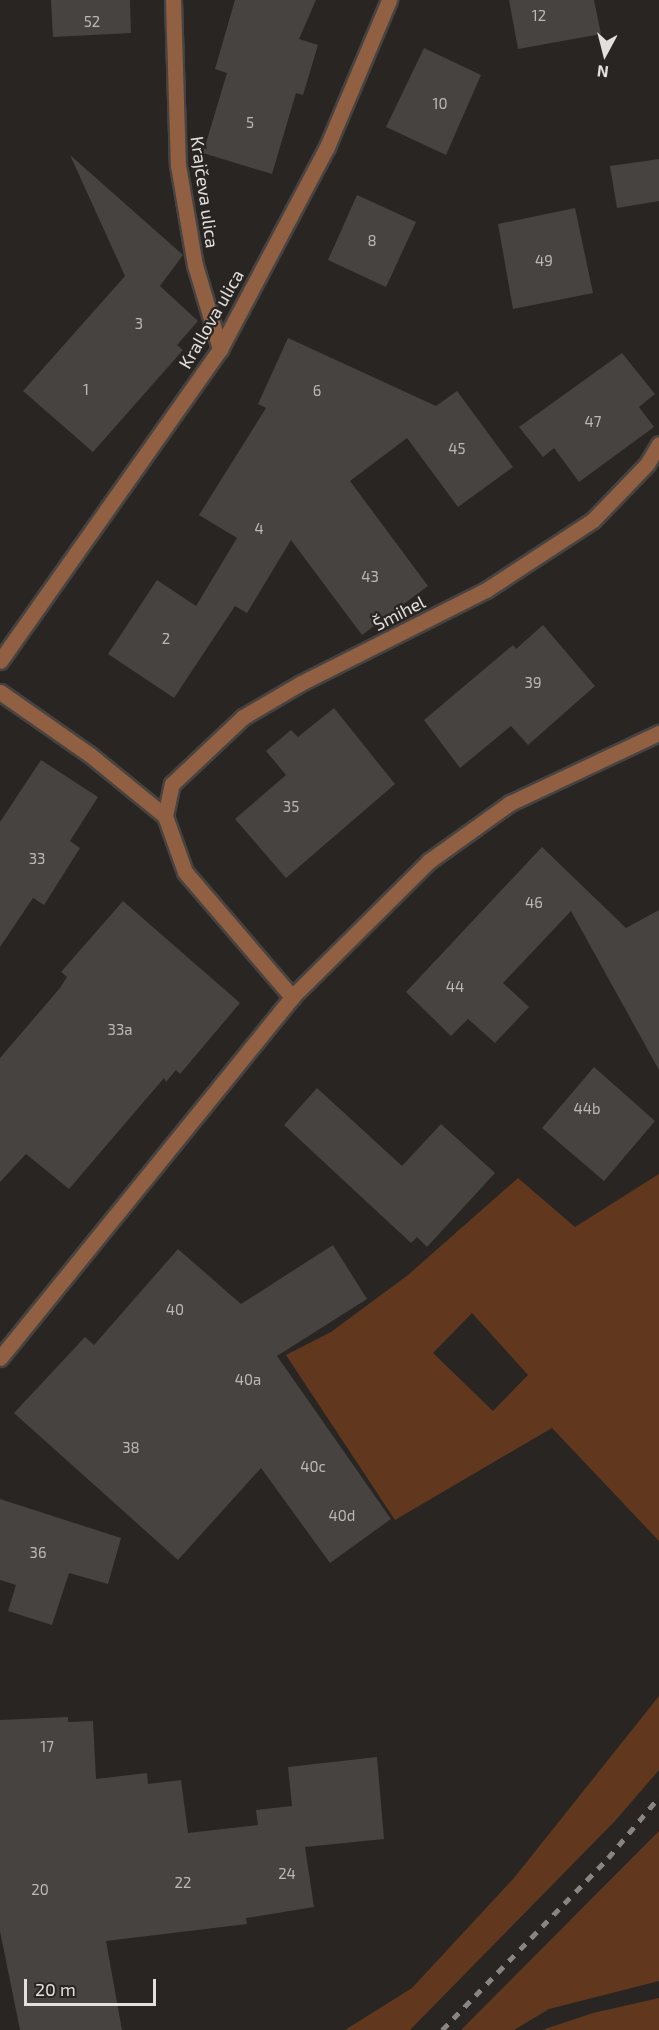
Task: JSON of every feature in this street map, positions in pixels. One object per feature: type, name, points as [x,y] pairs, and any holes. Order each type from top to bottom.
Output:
[{"type":"street","name":"Krajčeva ulica","points":[[172,0],[177,165],[195,265],[220,349]]},
{"type":"street","name":"Krallova ulica","points":[[0,661],[220,349],[327,147],[389,0]]},
{"type":"street","name":"Šmihel","points":[[165,816],[172,784],[243,717],[301,683],[486,590],[593,520],[648,464],[659,444]]},
{"type":"street","points":[[0,692],[89,754],[165,816],[185,872],[292,997]]},
{"type":"street","points":[[2,1348],[292,997],[429,861],[510,802],[659,732]]},
{"type":"shaded area","points":[[659,1174],[659,1541],[552,1428],[395,1520],[286,1355],[331,1332],[408,1275],[518,1178],[575,1227]],"holes":[[[472,1313],[528,1375],[493,1411],[433,1353]]]},
{"type":"shaded area","points":[[659,1696],[659,1770],[615,1821],[410,2030],[345,2030],[412,1988],[514,1878]]},
{"type":"shaded area","points":[[659,1831],[659,1981],[549,2009],[514,2030],[461,2030]]},
{"type":"shaded area","points":[[659,1998],[659,2030],[542,2030],[593,2013]]},
{"type":"building","points":[[51,0],[130,0],[131,33],[53,37]]},
{"type":"building","points":[[235,0],[316,0],[299,39],[318,45],[303,95],[296,93],[272,174],[203,153],[227,73],[215,69]]},
{"type":"building","points":[[509,0],[594,0],[601,34],[518,49]]},
{"type":"building","points":[[424,48],[481,75],[446,155],[386,127]]},
{"type":"building","points":[[70,155],[183,255],[160,286],[198,321],[177,345],[183,350],[93,452],[23,391],[125,276]]},
{"type":"building","points":[[659,159],[659,201],[617,208],[610,166]]},
{"type":"building","points":[[357,195],[416,222],[386,287],[328,260]]},
{"type":"building","points":[[575,208],[593,293],[513,309],[498,224]]},
{"type":"building","points":[[288,338],[436,406],[457,391],[513,467],[458,507],[407,438],[350,481],[428,586],[362,635],[291,540],[247,613],[235,606],[174,698],[108,654],[157,580],[196,606],[237,538],[199,515],[266,408],[258,404]]},
{"type":"building","points":[[622,353],[655,394],[639,407],[654,427],[579,482],[554,448],[543,457],[519,427]]},
{"type":"building","points":[[543,625],[595,686],[528,745],[511,726],[460,768],[424,720],[513,645],[516,649]]},
{"type":"building","points":[[334,708],[395,784],[286,878],[235,819],[286,775],[266,751],[291,730],[298,737]]},
{"type":"building","points":[[41,760],[98,797],[70,841],[80,848],[44,905],[33,898],[0,947],[0,822]]},
{"type":"building","points":[[542,847],[626,928],[659,910],[659,1070],[571,911],[503,983],[529,1007],[495,1043],[468,1019],[451,1036],[406,992]]},
{"type":"building","points":[[123,901],[240,1003],[180,1074],[176,1070],[166,1082],[164,1078],[69,1189],[26,1154],[0,1182],[0,1058],[60,988],[67,977],[61,972]]},
{"type":"building","points":[[594,1067],[655,1121],[604,1181],[542,1128]]},
{"type":"building","points":[[317,1088],[402,1166],[441,1124],[495,1173],[427,1247],[417,1237],[411,1243],[284,1125]]},
{"type":"building","points":[[333,1245],[367,1299],[277,1356],[391,1519],[330,1563],[261,1468],[178,1560],[14,1413],[85,1337],[94,1345],[178,1249],[241,1304]]},
{"type":"building","points":[[0,1499],[121,1538],[108,1584],[69,1573],[52,1625],[8,1611],[16,1585],[0,1580]]},
{"type":"building","points":[[68,1717],[68,1722],[93,1721],[96,1779],[147,1773],[148,1784],[181,1780],[188,1833],[258,1825],[256,1810],[292,1806],[288,1767],[377,1757],[384,1839],[305,1847],[314,1907],[246,1918],[247,1924],[106,1941],[122,2030],[20,2030],[0,1931],[0,1720]]},
{"type":"railway","points":[[442,2030],[608,1858],[659,1797]]}]
